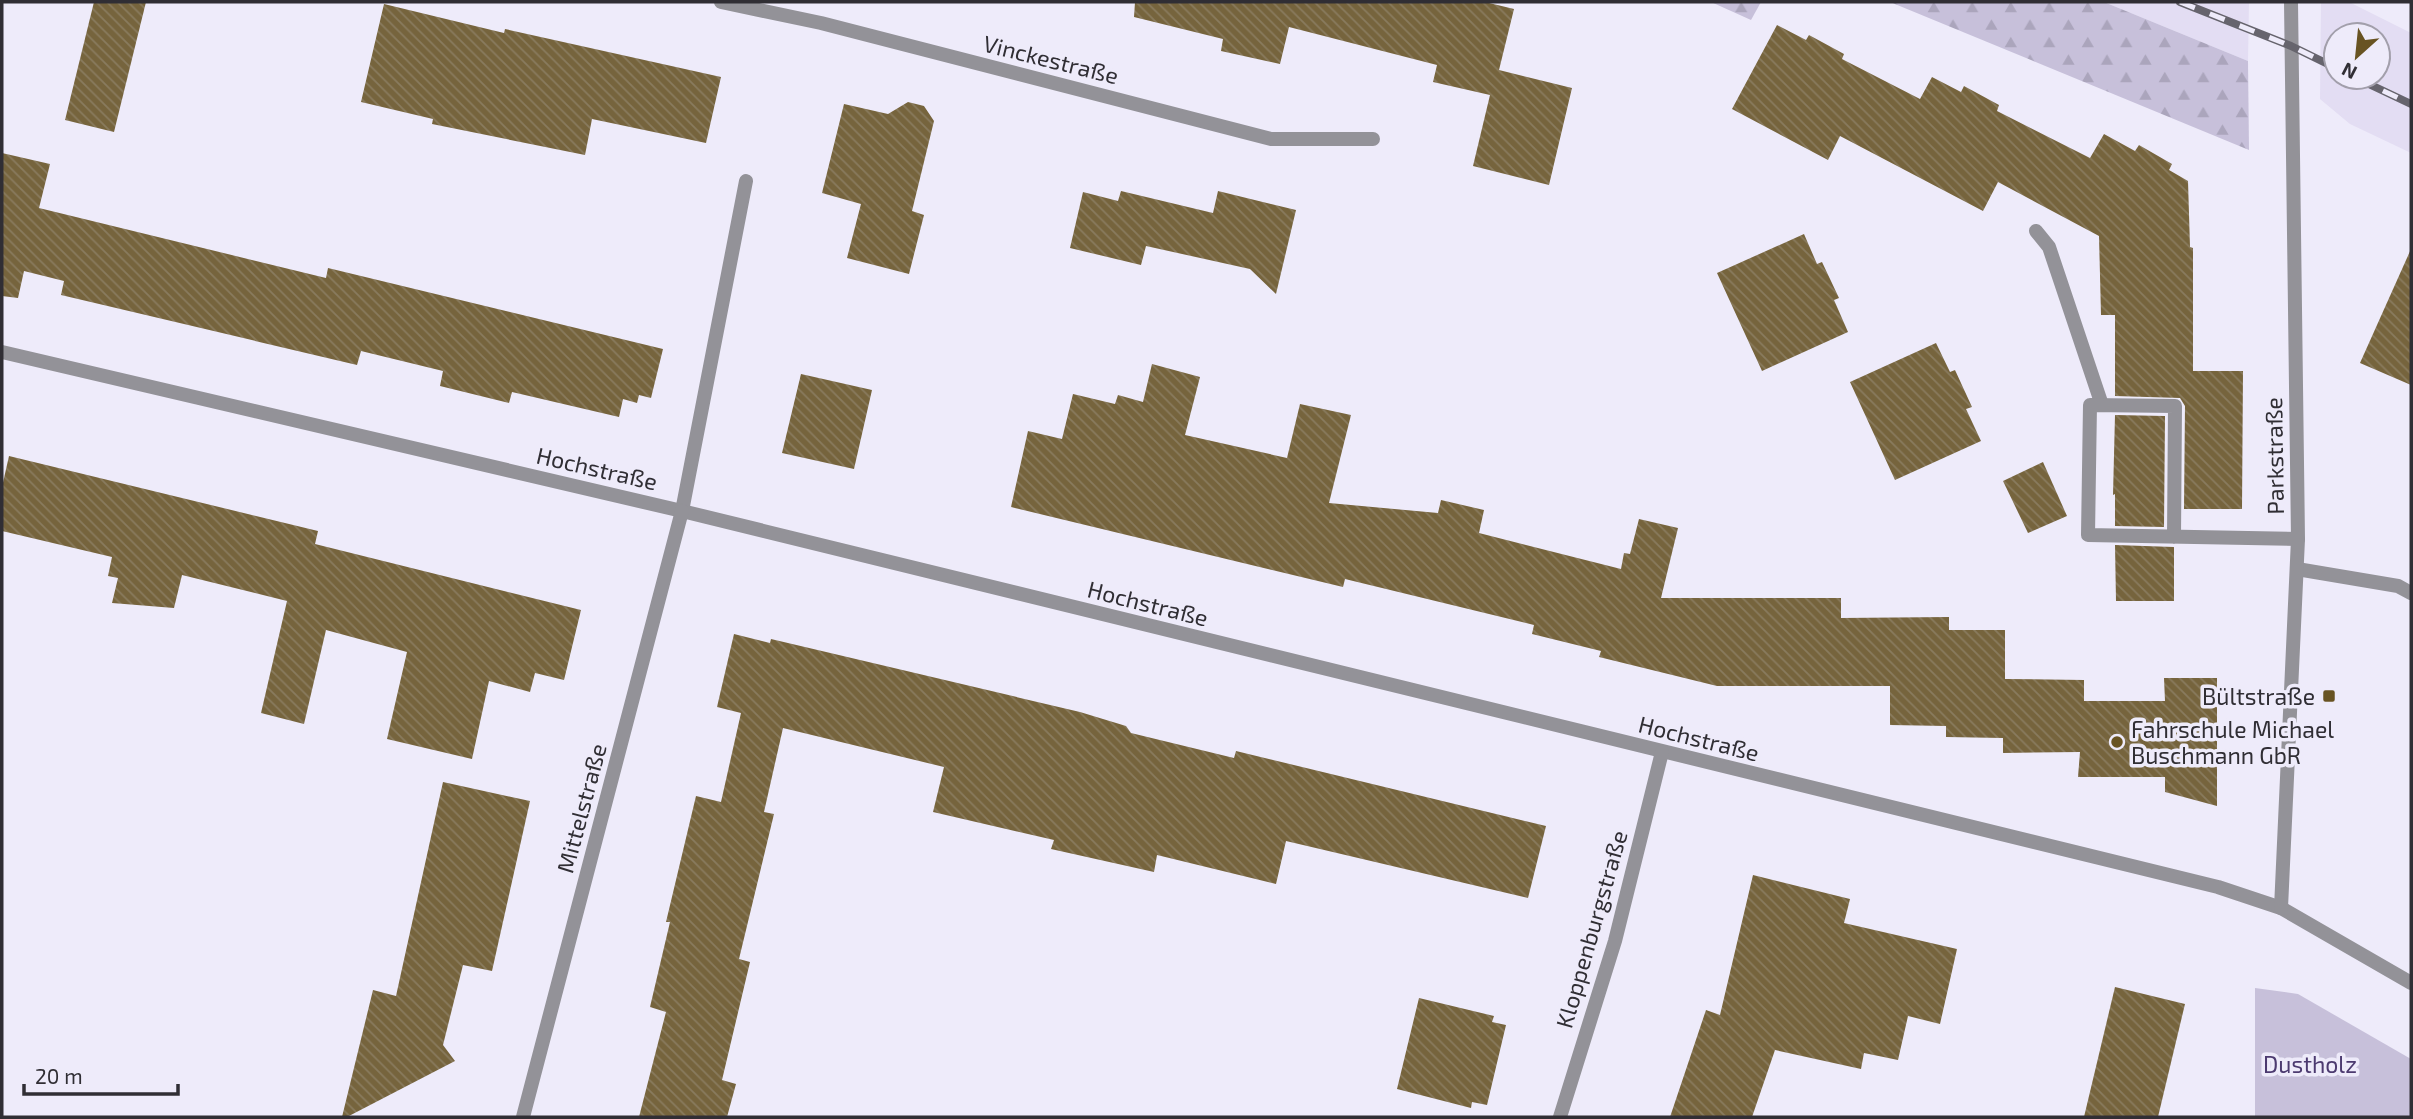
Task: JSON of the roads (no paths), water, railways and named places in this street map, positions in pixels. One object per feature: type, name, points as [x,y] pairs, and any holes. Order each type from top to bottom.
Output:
[{"type":"street","name":"Vinckestraße","points":[[721,2],[821,23],[1270,139],[1373,139]]},
{"type":"street","name":"Parkstraße","points":[[2281,908],[2298,540],[2291,2]]},
{"type":"street","name":"Mittelstraße","points":[[523,1117],[682,511],[746,181]]},
{"type":"street","points":[[2036,231],[2049,247],[2102,405]]},
{"type":"street","name":"Hochstraße","points":[[2,352],[682,511],[2218,887],[2281,908]]},
{"type":"street","points":[[2174,537],[2175,406],[2090,405],[2088,535],[2298,540]]},
{"type":"street","points":[[2297,569],[2398,586],[2411,593]]},
{"type":"street","name":"Kloppenburgstraße","points":[[1560,1117],[1615,941],[1662,752]]},
{"type":"street","points":[[2281,908],[2411,983]]},
{"type":"railway","points":[[2180,2],[2322,61]]},
{"type":"railway","points":[[2384,91],[2411,104]]},
{"type":"place","name":"Bültstraße","points":[[2329,696]]},
{"type":"place","name":"Fahrschule Michael Buschmann GbR","points":[[2117,742]]},
{"type":"park label","name":"Dustholz","points":[[2310,1064]]}]
